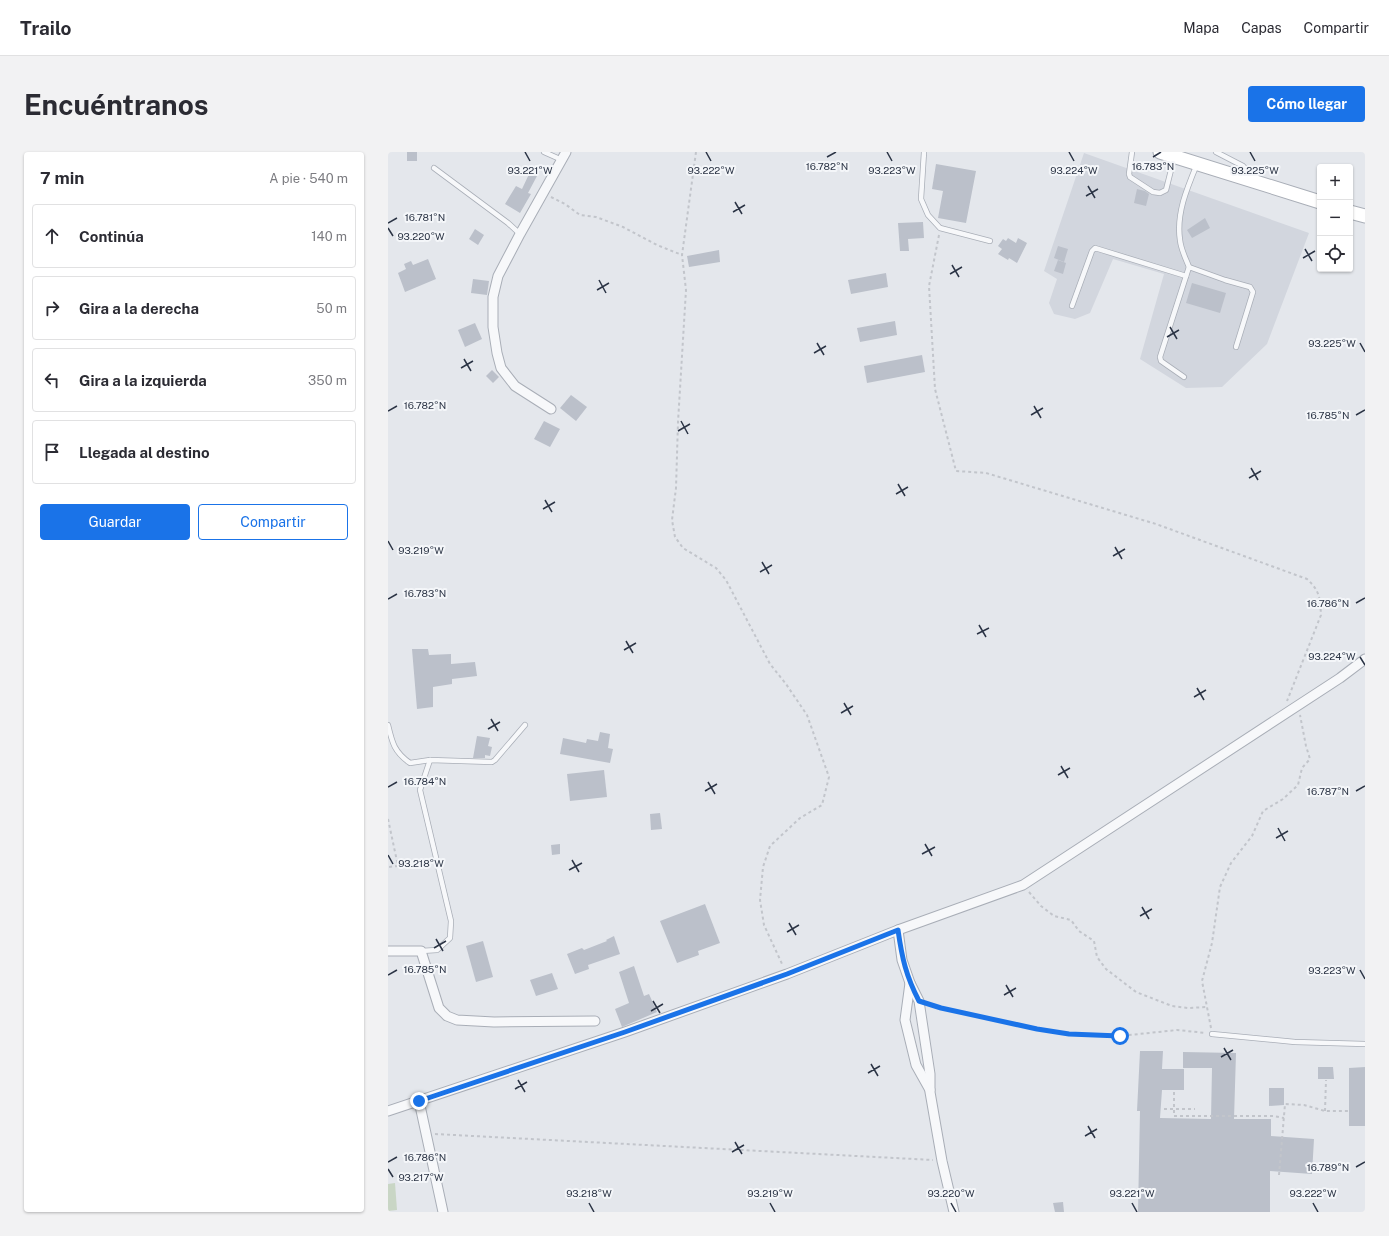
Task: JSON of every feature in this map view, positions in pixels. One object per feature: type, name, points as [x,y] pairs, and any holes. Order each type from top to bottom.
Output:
[{"type":"main road","points":[[1160,152],[1187,159],[1317,201]]},
{"type":"main road","points":[[1353,213],[1365,216]]},
{"type":"street","points":[[551,409],[516,386],[502,368],[497,353],[493,327],[493,298],[498,276],[566,152]]},
{"type":"street","points":[[388,1111],[625,1032],[787,974],[898,930],[1023,885],[1299,706],[1365,659]]},
{"type":"street","points":[[898,930],[902,960],[910,983],[919,1001],[930,1074],[930,1092],[942,1161],[954,1212]]},
{"type":"street","points":[[388,951],[421,951],[439,1008],[447,1016],[457,1020],[494,1022],[595,1021]]},
{"type":"street","points":[[910,983],[905,1020],[916,1065],[930,1092]]},
{"type":"street","points":[[419,1101],[443,1212]]},
{"type":"lane","points":[[544,152],[562,160]]},
{"type":"lane","points":[[924,152],[921,199],[928,215],[940,228],[990,241]]},
{"type":"lane","points":[[1132,152],[1128,174],[1130,177],[1153,192],[1160,193],[1166,190],[1187,159]]},
{"type":"lane","points":[[1216,152],[1243,166],[1256,182]]},
{"type":"lane","points":[[1184,377],[1160,358],[1189,267],[1180,241],[1179,224],[1186,189],[1187,159]]},
{"type":"lane","points":[[434,168],[508,223],[520,234]]},
{"type":"lane","points":[[1072,306],[1092,251],[1095,248],[1186,276]]},
{"type":"lane","points":[[1189,267],[1217,278],[1250,287],[1253,292],[1236,347]]},
{"type":"lane","points":[[388,725],[393,745],[399,754],[410,763],[430,760],[492,762],[525,725]]},
{"type":"lane","points":[[421,951],[437,950],[450,938],[451,921],[420,790],[430,760]]},
{"type":"lane","points":[[1212,1034],[1295,1042],[1365,1044]]},
{"type":"path","points":[[696,152],[682,255],[686,290],[678,422],[676,488],[672,520],[674,537],[683,548],[716,568],[726,580],[770,664],[807,714],[830,777],[822,805],[800,818],[770,846],[763,867],[760,900],[764,925],[787,974]]},
{"type":"path","points":[[543,192],[565,204],[580,215],[596,217],[623,227],[657,245],[682,255]]},
{"type":"path","points":[[940,228],[929,286],[932,350],[935,389],[956,472],[986,473],[1148,522],[1306,579],[1316,587],[1320,602],[1320,615],[1281,717]]},
{"type":"path","points":[[919,1001],[941,1008],[1037,1029],[1069,1034],[1120,1036],[1177,1030],[1212,1034],[1202,981],[1212,943],[1220,887],[1231,863],[1252,836],[1263,812],[1283,799],[1298,785],[1302,768],[1310,759],[1306,746],[1299,706]]},
{"type":"path","points":[[388,819],[398,866],[388,867]]},
{"type":"path","points":[[1023,885],[1041,906],[1054,916],[1071,920],[1079,931],[1094,941],[1097,957],[1106,969],[1136,992],[1172,1006],[1188,1008],[1207,1007]]},
{"type":"path","points":[[1325,1111],[1326,1080]]},
{"type":"path","points":[[1174,1092],[1174,1116],[1273,1116],[1284,1118]]},
{"type":"path","points":[[1279,1175],[1286,1104],[1304,1105],[1325,1111],[1348,1110]]},
{"type":"path","points":[[1164,1109],[1195,1109]]},
{"type":"path","points":[[425,1133],[942,1161]]},
{"type":"shaded area","points":[[1084,153],[1309,233],[1267,344],[1222,387],[1186,388],[1140,359],[1164,274],[1113,259],[1090,313],[1075,319],[1054,314],[1049,303],[1057,279],[1044,271]]},
{"type":"green space","points":[[395,1183],[397,1210],[388,1211],[388,1184]]},
{"type":"building","points":[[407,152],[417,152],[417,161],[407,161]]},
{"type":"building","points":[[936,164],[976,171],[966,223],[938,218],[943,191],[932,189]]},
{"type":"building","points":[[530,172],[537,176],[528,193],[531,194],[520,213],[505,204],[516,186],[522,189]]},
{"type":"building","points":[[1137,189],[1145,191],[1149,194],[1146,206],[1134,203]]},
{"type":"building","points":[[1205,218],[1210,228],[1192,238],[1187,230]]},
{"type":"building","points":[[923,222],[924,238],[908,239],[909,251],[900,251],[898,223]]},
{"type":"building","points":[[475,229],[484,235],[478,245],[469,239]]},
{"type":"building","points":[[1008,238],[1016,243],[1018,238],[1027,243],[1017,263],[998,254],[1002,249],[998,246],[1003,239],[1006,241]]},
{"type":"building","points":[[1058,246],[1068,249],[1064,262],[1054,258]]},
{"type":"building","points":[[719,250],[720,262],[689,267],[687,256]]},
{"type":"building","points":[[428,259],[436,279],[405,292],[398,273],[406,269],[404,264],[411,261],[413,265]]},
{"type":"building","points":[[1058,260],[1066,263],[1063,274],[1054,271]]},
{"type":"building","points":[[886,273],[888,287],[851,294],[848,280]]},
{"type":"building","points":[[473,279],[489,281],[487,295],[471,293]]},
{"type":"building","points":[[1192,283],[1226,293],[1220,313],[1186,303]]},
{"type":"building","points":[[895,321],[897,335],[860,342],[857,328]]},
{"type":"building","points":[[475,323],[482,339],[465,347],[458,330]]},
{"type":"building","points":[[922,355],[925,372],[867,383],[864,366]]},
{"type":"building","points":[[492,370],[499,377],[493,383],[486,376]]},
{"type":"building","points":[[571,395],[587,407],[576,421],[560,408]]},
{"type":"building","points":[[544,421],[560,429],[550,447],[534,439]]},
{"type":"building","points":[[412,649],[428,649],[429,655],[451,654],[451,664],[475,662],[477,676],[452,679],[452,684],[433,687],[433,707],[417,709]]},
{"type":"building","points":[[600,732],[610,734],[608,748],[613,749],[610,763],[560,754],[563,738],[586,743],[587,739],[598,741]]},
{"type":"building","points":[[477,736],[490,738],[488,746],[492,747],[490,756],[485,755],[485,758],[473,758]]},
{"type":"building","points":[[604,770],[607,797],[570,801],[567,774]]},
{"type":"building","points":[[660,813],[662,829],[651,830],[650,814]]},
{"type":"building","points":[[560,844],[560,854],[552,855],[551,845]]},
{"type":"building","points":[[705,904],[720,943],[698,951],[699,955],[677,963],[660,921]]},
{"type":"building","points":[[614,936],[620,954],[588,965],[589,969],[575,974],[567,954],[582,948],[584,950],[607,941],[606,940]]},
{"type":"building","points":[[483,941],[493,977],[476,982],[466,946]]},
{"type":"building","points":[[634,966],[644,996],[649,994],[657,1012],[622,1027],[615,1009],[629,1003],[619,972]]},
{"type":"building","points":[[552,973],[558,989],[536,996],[530,980]]},
{"type":"building","points":[[1140,1051],[1163,1051],[1162,1069],[1184,1069],[1184,1090],[1162,1090],[1160,1118],[1211,1119],[1212,1068],[1183,1068],[1183,1052],[1236,1053],[1234,1119],[1271,1119],[1271,1136],[1314,1139],[1312,1174],[1270,1171],[1270,1212],[1138,1212],[1140,1111],[1137,1111]]},
{"type":"building","points":[[1318,1067],[1333,1067],[1334,1079],[1318,1079]]},
{"type":"building","points":[[1365,1067],[1365,1126],[1349,1126],[1349,1068]]},
{"type":"building","points":[[1269,1088],[1284,1088],[1284,1105],[1269,1106]]},
{"type":"building","points":[[1063,1202],[1064,1212],[1055,1212],[1053,1203]]},
{"type":"route","points":[[419,1101],[625,1032],[787,974],[898,930],[902,960],[910,983],[919,1001],[941,1008],[1037,1029],[1069,1034],[1120,1036]]}]
